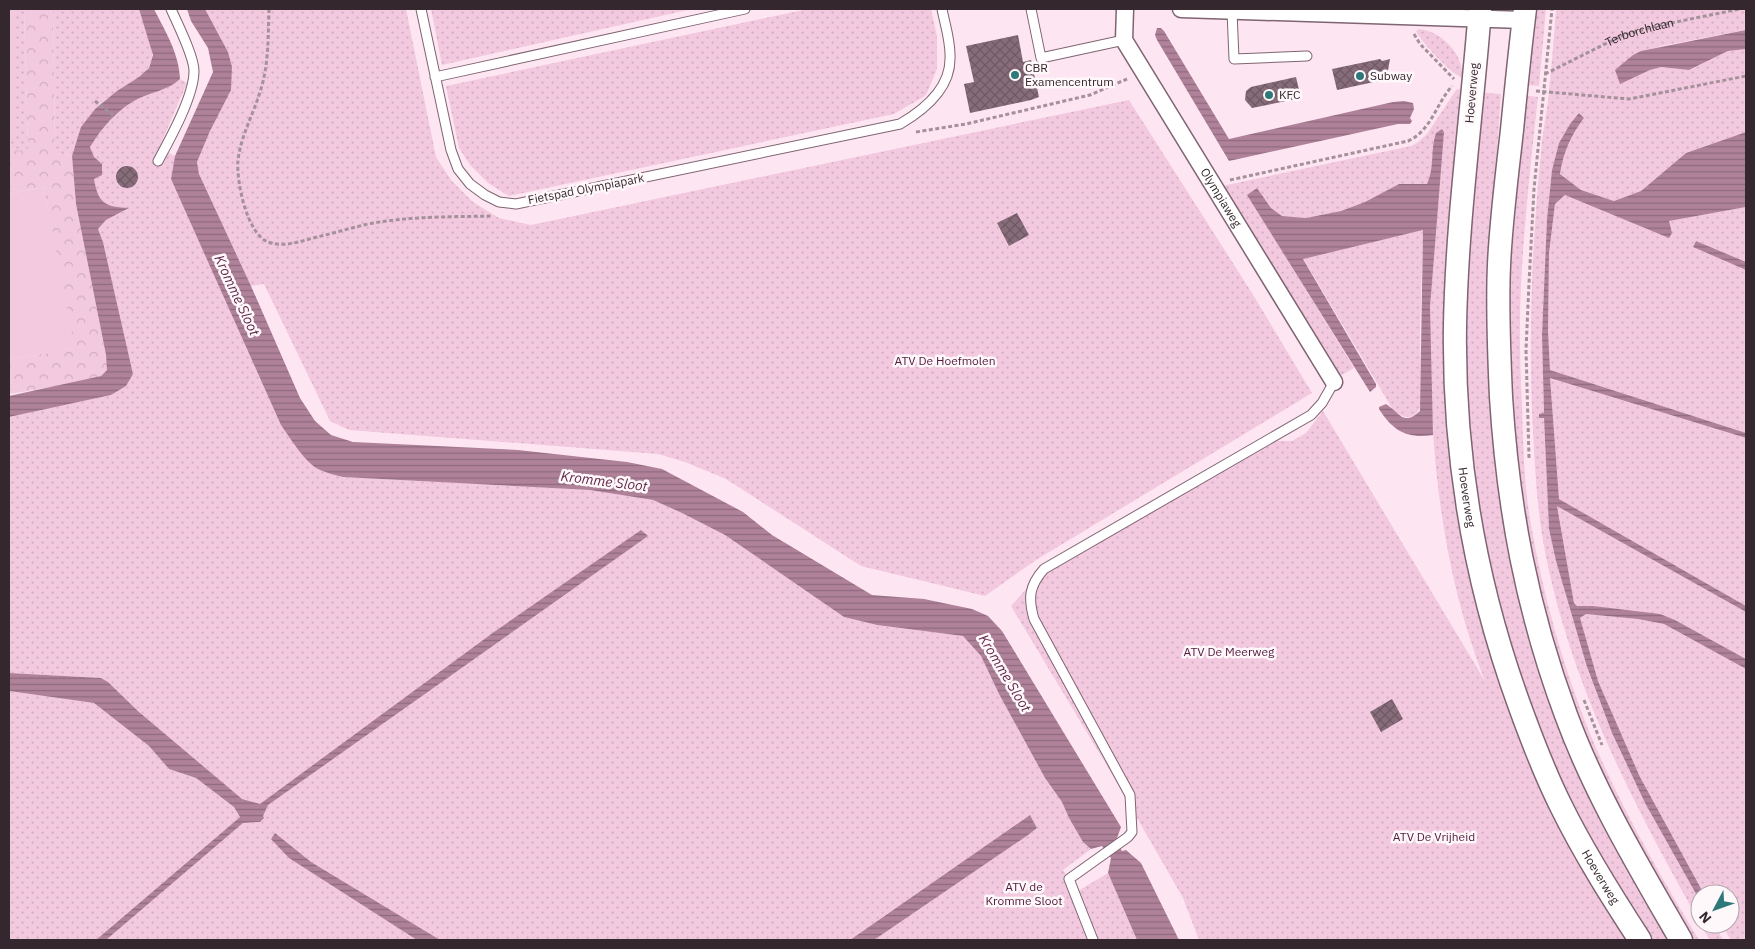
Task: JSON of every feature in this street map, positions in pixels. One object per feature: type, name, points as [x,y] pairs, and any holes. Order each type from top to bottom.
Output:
[{"type":"main road","name":"Hoeverweg","points":[[1479,14],[1457,257],[1455,325],[1456,404],[1466,498],[1473,541],[1483,588],[1499,644],[1534,746],[1560,805],[1600,877],[1640,940]]},
{"type":"main road","points":[[1524,14],[1505,193],[1499,275],[1500,370],[1505,456],[1512,510],[1520,557],[1534,614],[1566,715],[1613,818],[1681,940]]},
{"type":"street","points":[[1124,40],[1125,9]]},
{"type":"street","points":[[1181,9],[1411,16],[1524,14]]},
{"type":"street","name":"Olympiaweg","points":[[1124,40],[1334,382]]},
{"type":"lane","points":[[158,162],[190,93],[194,70],[186,43],[171,9]]},
{"type":"lane","points":[[421,9],[434,77],[451,150],[458,169],[470,184],[485,195],[499,202],[516,204],[900,124],[920,112],[938,94],[946,77],[951,60],[942,9]]},
{"type":"lane","points":[[434,77],[745,9]]},
{"type":"lane","points":[[1031,9],[1041,58],[1124,40]]},
{"type":"lane","points":[[1232,10],[1234,59],[1307,56]]},
{"type":"lane","points":[[1093,940],[1069,879],[1102,854],[1124,841],[1132,832],[1130,795],[1034,619],[1030,600],[1035,579],[1044,569],[1310,415],[1322,403],[1334,382]]},
{"type":"path","points":[[269,9],[267,60],[260,94],[242,138],[238,162],[239,185],[249,220],[258,234],[267,242],[280,245],[369,224],[410,219],[494,216]]},
{"type":"path","points":[[1529,463],[1526,350],[1528,283],[1534,188],[1552,9]]},
{"type":"path","name":"Terborchlaan","points":[[1545,74],[1621,36],[1656,26],[1740,9]]},
{"type":"path","points":[[1213,184],[1408,141],[1417,137],[1424,130],[1451,87],[1458,82],[1416,38],[1411,16]]},
{"type":"path","points":[[909,133],[966,124],[1090,95],[1144,71]]},
{"type":"path","points":[[1544,92],[1629,100],[1746,76]]},
{"type":"path","points":[[95,102],[115,117]]},
{"type":"path","points":[[1582,694],[1603,746]]},
{"type":"green space","points":[[9,9],[24,9],[28,151],[9,151]]},
{"type":"green space","points":[[9,9],[14,9],[15,134],[9,134]]},
{"type":"green space","points":[[24,9],[53,9],[55,154],[72,156],[76,204],[108,366],[101,376],[65,385],[9,394],[9,360],[74,348],[44,187],[9,194],[9,151],[28,150]]},
{"type":"green space","points":[[53,9],[139,9],[152,53],[149,66],[137,80],[96,108],[82,131],[72,156],[55,154]]},
{"type":"green space","name":"ATV De Hoefmolen","points":[[205,9],[406,9],[436,157],[451,180],[473,202],[499,218],[531,225],[1129,100],[1252,293],[1312,393],[1036,560],[985,596],[861,566],[726,479],[685,462],[658,454],[349,430],[330,421],[264,284],[251,286],[199,174],[197,162],[210,131],[228,52]]},
{"type":"green space","points":[[431,9],[692,9],[442,65]]},
{"type":"green space","points":[[808,9],[931,9],[937,36],[937,69],[925,96],[894,114],[509,196],[488,183],[470,165],[459,148],[446,86]]},
{"type":"green space","points":[[1531,9],[1546,9],[1539,86],[1524,85]]},
{"type":"green space","points":[[1556,9],[1746,9],[1746,30],[1661,46],[1633,55],[1616,71],[1620,83],[1661,67],[1690,70],[1728,51],[1746,49],[1746,132],[1686,153],[1641,191],[1614,201],[1581,190],[1560,174],[1568,145],[1584,118],[1570,124],[1559,143],[1552,170],[1547,219],[1542,335],[1544,414],[1539,418],[1544,418],[1549,529],[1556,561],[1588,671],[1612,733],[1645,803],[1690,884],[1690,905],[1650,832],[1605,739],[1569,642],[1554,592],[1543,541],[1535,473],[1531,359],[1533,250],[1542,142]]},
{"type":"green space","points":[[1419,29],[1436,35],[1450,46],[1460,61],[1463,78],[1451,71],[1430,50],[1416,31]]},
{"type":"green space","name":"ATV de Kromme Sloot","points":[[180,79],[187,83],[159,148],[175,156],[171,180],[307,459],[318,469],[343,477],[590,490],[653,500],[725,535],[844,617],[877,625],[963,636],[981,656],[999,694],[1045,778],[1062,802],[1083,842],[1091,849],[1063,870],[1078,891],[1108,873],[1137,940],[874,940],[1037,828],[1030,815],[850,940],[106,940],[243,823],[260,822],[252,809],[139,712],[108,682],[101,678],[9,673],[9,417],[111,395],[133,374],[103,242],[98,229],[106,220],[128,209],[116,208],[100,200],[95,189],[94,158],[90,146],[109,121],[127,105]]},
{"type":"green space","points":[[1467,89],[1450,295],[1500,669],[1631,940],[1199,940],[1183,898],[1110,771],[1011,606],[1044,569],[1277,441],[1292,441],[1306,433],[1323,411],[1485,681],[1471,643],[1451,564],[1443,524],[1434,443],[1431,403],[1430,313],[1443,130],[1434,138],[1432,174],[1427,184],[1399,184],[1365,202],[1341,211],[1306,218],[1282,216],[1271,208],[1257,188],[1248,195],[1354,368],[1340,376],[1222,186],[1411,146],[1427,134],[1456,90]]},
{"type":"green space","points":[[1479,92],[1501,94],[1487,293],[1493,372],[1522,596],[1674,940],[1649,940],[1585,836],[1549,760],[1493,595],[1466,424],[1465,259]]},
{"type":"green space","points":[[1523,95],[1538,97],[1524,239],[1520,331],[1524,465],[1536,551],[1547,602],[1562,654],[1588,729],[1612,783],[1639,836],[1690,925],[1690,934],[1695,934],[1699,940],[1686,940],[1591,760],[1525,558],[1505,329]]},
{"type":"green space","points":[[44,187],[75,348],[9,360],[9,194]]},
{"type":"green space","points":[[1565,195],[1669,221],[1746,207],[1746,262],[1696,241],[1693,247],[1746,270],[1746,433],[1550,370],[1548,331],[1549,253],[1555,204]]},
{"type":"green space","points":[[1423,230],[1420,332],[1421,404],[1417,413],[1410,417],[1405,417],[1393,410],[1303,258]]},
{"type":"green space","points":[[1550,378],[1746,438],[1746,606],[1559,499]]},
{"type":"green space","points":[[1557,505],[1746,612],[1746,659],[1675,620],[1593,606],[1577,606],[1574,603]]},
{"type":"green space","points":[[1586,614],[1638,619],[1664,624],[1746,669],[1746,940],[1731,940],[1727,934],[1740,934],[1740,884],[1699,884],[1640,777],[1598,681],[1580,618]]},
{"type":"green space","points":[[9,691],[94,703],[149,746],[169,769],[196,778],[234,807],[240,817],[96,940],[9,940]]},
{"type":"green space","points":[[1706,934],[1720,934],[1723,940],[1710,940]]},
{"type":"water","points":[[139,9],[154,9],[174,51],[180,79],[170,86],[127,105],[109,121],[90,147],[94,157],[102,164],[102,175],[94,179],[98,194],[108,205],[129,208],[106,220],[98,229],[103,242],[133,374],[126,386],[111,395],[9,417],[9,396],[101,376],[107,370],[106,355],[76,204],[72,156],[81,127],[96,108],[149,68],[153,55]]},
{"type":"water","name":"Kromme Sloot","points":[[187,9],[205,9],[228,52],[232,67],[231,90],[197,162],[199,174],[300,398],[315,421],[331,435],[353,442],[518,450],[627,462],[662,469],[743,512],[772,535],[872,595],[924,599],[972,609],[988,616],[1002,631],[1121,827],[1116,841],[1122,851],[1126,850],[1141,863],[1179,940],[1137,940],[1108,873],[1111,858],[1102,846],[1091,849],[1083,842],[1062,802],[1045,778],[999,694],[981,656],[963,636],[877,625],[844,617],[725,535],[653,500],[590,490],[343,477],[314,467],[281,425],[171,179],[175,156],[213,72],[208,48],[191,21]]},
{"type":"water","points":[[1157,28],[1161,28],[1164,31],[1229,139],[1393,102],[1404,101],[1413,103],[1414,109],[1410,118],[1412,121],[1410,124],[1398,124],[1229,161],[1157,40],[1155,35]]},
{"type":"water","points":[[1746,30],[1746,49],[1728,51],[1689,70],[1661,67],[1650,70],[1620,84],[1615,70],[1641,51]]},
{"type":"water","points":[[1579,113],[1584,118],[1568,144],[1560,174],[1581,190],[1614,201],[1641,191],[1686,153],[1746,132],[1746,207],[1669,221],[1672,233],[1669,238],[1565,195],[1555,204],[1549,253],[1548,331],[1550,370],[1746,433],[1746,438],[1550,378],[1559,499],[1746,606],[1746,612],[1557,506],[1574,603],[1577,606],[1593,606],[1660,614],[1675,620],[1746,659],[1746,669],[1664,624],[1638,619],[1586,614],[1580,618],[1598,681],[1640,777],[1699,884],[1690,884],[1645,803],[1612,733],[1587,667],[1556,561],[1549,529],[1544,418],[1539,418],[1539,414],[1544,413],[1542,335],[1547,219],[1552,170],[1559,143]]},
{"type":"water","points":[[1442,129],[1444,132],[1430,307],[1433,435],[1416,436],[1395,428],[1384,417],[1379,407],[1386,404],[1405,418],[1414,416],[1420,411],[1423,230],[1303,259],[1376,384],[1376,387],[1370,392],[1247,195],[1257,188],[1271,208],[1282,216],[1306,218],[1341,211],[1365,202],[1399,184],[1427,184],[1431,171],[1434,139],[1436,133]]},
{"type":"water","points":[[1696,241],[1746,262],[1746,270],[1693,247]]},
{"type":"water","points":[[641,530],[648,536],[268,805],[263,816],[264,818],[260,822],[243,823],[106,940],[96,940],[240,817],[234,807],[196,778],[169,769],[149,746],[94,703],[9,691],[9,673],[101,678],[108,682],[139,712],[242,799],[260,804],[494,632]]},
{"type":"water","points":[[1030,815],[1037,828],[1028,835],[874,940],[850,940]]},
{"type":"water","points":[[275,833],[311,862],[440,940],[417,940],[289,858],[271,839]]},
{"type":"building","points":[[1018,35],[1023,62],[1031,60],[1039,97],[970,113],[964,84],[974,82],[966,46]]},
{"type":"building","points":[[1380,59],[1382,61],[1390,59],[1387,76],[1383,80],[1337,90],[1332,69]]},
{"type":"building","points":[[1296,77],[1301,98],[1252,108],[1245,100],[1246,91],[1251,87]]},
{"type":"building","points":[[127,166],[137,173],[138,177],[131,187],[127,188],[117,181],[116,177],[123,167]]},
{"type":"building","points":[[1017,213],[1029,235],[1009,246],[997,223]]},
{"type":"building","points":[[1392,699],[1403,719],[1381,732],[1370,712]]},
{"type":"place","name":"CBR Examencentrum","points":[[1015,75]]},
{"type":"place","name":"Subway","points":[[1360,76]]},
{"type":"place","name":"KFC","points":[[1269,95]]},
{"type":"park label","name":"ATV De Meerweg","points":[[1229,652]]},
{"type":"park label","name":"ATV De Vrijheid","points":[[1434,837]]}]
